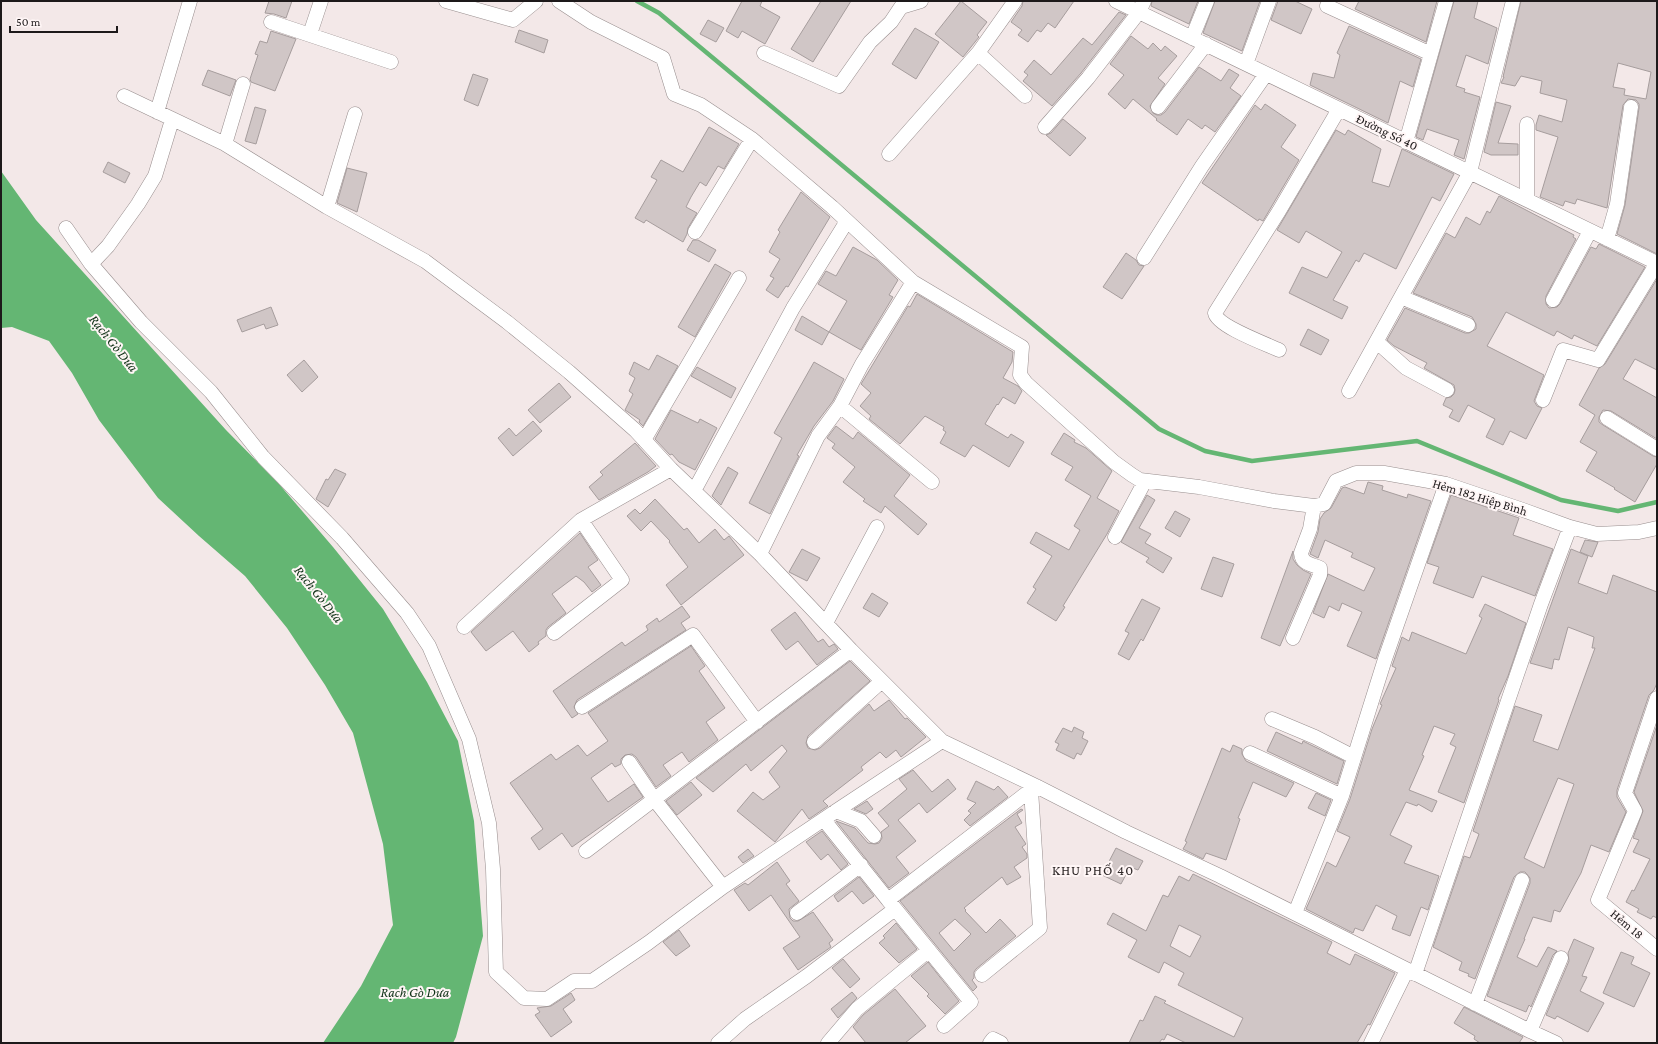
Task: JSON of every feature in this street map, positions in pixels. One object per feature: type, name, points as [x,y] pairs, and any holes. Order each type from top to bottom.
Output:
[{"type":"street","points":[[157,112],[190,1]]},
{"type":"street","points":[[310,34],[321,1]]},
{"type":"street","points":[[446,1],[513,20],[536,1]]},
{"type":"street","points":[[558,1],[591,22],[663,58],[674,94],[701,105],[752,140],[847,221],[913,282],[1022,346],[1020,375],[1026,384],[1114,462],[1132,475],[1145,481],[1199,487],[1274,501],[1314,506],[1310,529],[1301,553],[1301,557],[1305,562],[1320,568],[1320,575],[1293,638]]},
{"type":"street","points":[[764,53],[839,86],[870,42],[891,22],[901,7],[921,1]]},
{"type":"street","points":[[889,154],[978,53],[1015,1]]},
{"type":"street","name":"Đường Số 40","points":[[1116,1],[1142,7],[1192,38],[1657,263]]},
{"type":"street","points":[[1192,38],[1207,1]]},
{"type":"street","points":[[1246,64],[1269,1]]},
{"type":"street","points":[[1406,142],[1446,1]]},
{"type":"street","points":[[1349,391],[1470,172],[1513,1]]},
{"type":"street","points":[[1327,6],[1431,54]]},
{"type":"street","points":[[1045,127],[1088,78],[1142,7]]},
{"type":"street","points":[[271,22],[391,62]]},
{"type":"street","points":[[1158,108],[1206,44]]},
{"type":"street","points":[[978,53],[1025,96]]},
{"type":"street","points":[[1144,258],[1202,166],[1266,74]]},
{"type":"street","points":[[226,144],[243,84]]},
{"type":"street","points":[[124,96],[172,120],[226,144],[327,207],[425,261],[507,322],[569,372],[644,440],[671,469],[760,554],[851,650],[942,741],[1034,788],[1294,913],[1556,1043]]},
{"type":"street","points":[[1607,239],[1617,204],[1631,107]]},
{"type":"street","points":[[1279,350],[1226,325],[1217,319],[1215,313],[1280,211],[1339,109]]},
{"type":"street","points":[[327,207],[355,114]]},
{"type":"street","points":[[91,264],[108,246],[138,204],[155,176],[172,120]]},
{"type":"street","points":[[1527,124],[1527,200]]},
{"type":"street","points":[[695,232],[752,140]]},
{"type":"street","points":[[694,491],[793,308],[847,221]]},
{"type":"street","points":[[66,228],[91,264],[142,322],[211,392],[263,457],[342,538],[407,613],[428,646],[469,739],[489,823],[493,869],[496,972],[524,998],[547,999],[574,981],[592,981],[648,943],[723,887],[942,741]]},
{"type":"street","points":[[1553,300],[1590,230]]},
{"type":"street","points":[[1542,400],[1563,350],[1598,360],[1657,263]]},
{"type":"street","points":[[644,440],[739,278]]},
{"type":"street","points":[[760,554],[818,436],[840,406],[862,364],[913,282]]},
{"type":"street","points":[[1401,297],[1468,325]]},
{"type":"street","points":[[1377,342],[1406,368],[1447,390]]},
{"type":"street","points":[[840,406],[932,482]]},
{"type":"street","points":[[1607,418],[1657,449]]},
{"type":"street","points":[[464,627],[581,520],[671,469]]},
{"type":"street","name":"Hẻm 182 Hiệp Bình","points":[[1314,506],[1324,504],[1336,481],[1356,473],[1384,473],[1446,484],[1570,527],[1597,534],[1639,532],[1657,528]]},
{"type":"street","points":[[1114,537],[1145,481]]},
{"type":"street","points":[[1294,913],[1342,796],[1385,659],[1446,484]]},
{"type":"street","points":[[554,633],[622,580],[581,520]]},
{"type":"street","points":[[826,623],[877,527]]},
{"type":"street","points":[[1371,1043],[1411,972],[1541,604],[1570,527]]},
{"type":"street","points":[[582,707],[692,635],[757,722]]},
{"type":"street","points":[[586,851],[851,650]]},
{"type":"street","points":[[814,742],[882,681]]},
{"type":"street","name":"Hẻm 18","points":[[1657,698],[1625,793],[1635,811],[1598,900],[1657,949]]},
{"type":"street","points":[[1272,719],[1315,737],[1354,757]]},
{"type":"street","points":[[1250,753],[1342,796]]},
{"type":"street","points":[[630,762],[654,799],[723,887]]},
{"type":"street","points":[[718,1043],[745,1019],[807,976],[892,904],[1034,788]]},
{"type":"street","points":[[982,975],[1040,928],[1034,788]]},
{"type":"street","points":[[836,811],[861,821],[874,836]]},
{"type":"street","points":[[824,820],[971,1002],[944,1026]]},
{"type":"street","points":[[797,913],[861,865]]},
{"type":"street","points":[[1475,1004],[1522,880]]},
{"type":"street","points":[[828,1043],[857,1009],[929,950]]},
{"type":"street","points":[[1530,1031],[1561,958]]},
{"type":"street","points":[[990,1043],[993,1039],[1001,1043]]},
{"type":"water","name":"Rạch Gò Dưa","points":[[1,171],[36,220],[226,430],[279,484],[333,547],[383,609],[427,682],[458,741],[474,821],[483,936],[456,1037],[453,1043],[323,1043],[361,986],[393,925],[383,844],[353,733],[325,685],[287,628],[245,576],[158,498],[99,420],[72,373],[49,341],[12,327],[1,328]]},
{"type":"building","points":[[269,1],[292,1],[286,18],[265,13]]},
{"type":"building","points":[[742,1],[762,1],[760,6],[780,17],[765,44],[742,31],[738,38],[726,31]]},
{"type":"building","points":[[821,1],[851,1],[813,62],[791,49]]},
{"type":"building","points":[[961,1],[987,22],[977,35],[979,37],[963,57],[935,34]]},
{"type":"building","points":[[1023,1],[1074,1],[1055,28],[1048,23],[1041,32],[1037,30],[1028,42],[1018,35],[1022,30],[1011,22],[1022,6]]},
{"type":"building","points":[[1152,1],[1198,1],[1189,24],[1151,6]]},
{"type":"building","points":[[1215,1],[1260,1],[1242,51],[1203,33]]},
{"type":"building","points":[[1278,1],[1295,1],[1312,9],[1301,34],[1271,20]]},
{"type":"building","points":[[1359,1],[1437,1],[1426,42],[1355,9]]},
{"type":"building","points":[[1454,1],[1478,1],[1474,18],[1497,28],[1488,64],[1466,55],[1456,86],[1465,89],[1464,92],[1480,97],[1464,159],[1454,155],[1459,140],[1427,129],[1423,140],[1416,137]]},
{"type":"building","points":[[1521,1],[1657,1],[1657,254],[1617,234],[1625,205],[1639,108],[1639,104],[1636,100],[1628,99],[1623,105],[1607,208],[1577,199],[1575,204],[1565,201],[1563,206],[1540,197],[1558,137],[1536,130],[1536,125],[1539,115],[1562,122],[1567,100],[1540,93],[1542,81],[1521,76],[1515,86],[1501,83]],"holes":[[[1618,63],[1651,72],[1646,99],[1624,95],[1625,89],[1613,87]]]},
{"type":"building","points":[[1119,12],[1126,15],[1081,73],[1052,106],[1023,81],[1028,75],[1024,72],[1034,60],[1051,75],[1083,38],[1092,45]]},
{"type":"building","points":[[708,20],[724,28],[716,42],[700,34]]},
{"type":"building","points":[[1349,26],[1421,59],[1413,87],[1400,81],[1388,123],[1310,85],[1313,73],[1334,78],[1340,55],[1337,53]]},
{"type":"building","points":[[915,28],[939,42],[916,79],[892,64]]},
{"type":"building","points":[[519,30],[548,40],[544,53],[515,42]]},
{"type":"building","points":[[271,31],[296,39],[275,91],[251,82],[250,79],[258,55],[255,54],[260,41],[267,43]]},
{"type":"building","points":[[1131,36],[1148,49],[1153,43],[1161,51],[1165,46],[1177,56],[1158,78],[1165,84],[1150,106],[1153,113],[1157,115],[1161,115],[1165,112],[1199,67],[1221,81],[1229,69],[1239,75],[1230,88],[1241,96],[1215,132],[1205,125],[1202,129],[1188,119],[1177,135],[1156,120],[1157,119],[1133,99],[1125,109],[1108,94],[1124,75],[1110,64]]},
{"type":"building","points":[[208,70],[236,80],[230,96],[202,85]]},
{"type":"building","points":[[473,74],[488,79],[478,106],[464,100]]},
{"type":"building","points":[[1496,102],[1511,106],[1498,143],[1518,144],[1518,155],[1491,155],[1484,152]]},
{"type":"building","points":[[1265,104],[1296,125],[1281,147],[1299,160],[1263,221],[1259,219],[1258,221],[1202,183],[1255,105],[1261,110]]},
{"type":"building","points":[[255,107],[266,110],[256,144],[245,141]]},
{"type":"building","points":[[1063,119],[1086,138],[1070,156],[1046,135],[1051,133]]},
{"type":"building","points":[[709,127],[739,144],[724,169],[718,166],[706,186],[700,182],[691,197],[686,207],[697,213],[688,228],[683,242],[646,220],[644,223],[635,218],[657,180],[651,177],[661,160],[683,172]]},
{"type":"building","points":[[1336,130],[1345,135],[1348,130],[1381,149],[1372,182],[1389,187],[1402,149],[1454,174],[1440,201],[1432,197],[1396,269],[1364,253],[1359,262],[1356,260],[1333,300],[1348,307],[1342,319],[1289,293],[1302,267],[1327,278],[1342,252],[1306,231],[1299,243],[1277,230]]},
{"type":"building","points":[[108,162],[130,173],[125,183],[103,172]]},
{"type":"building","points":[[347,168],[367,173],[357,212],[337,203]]},
{"type":"building","points":[[801,192],[830,217],[788,287],[786,286],[778,298],[766,290],[774,278],[770,276],[780,259],[769,252],[780,232],[778,230]]},
{"type":"building","points":[[1499,196],[1574,235],[1573,237],[1576,239],[1546,296],[1546,304],[1549,308],[1557,307],[1560,304],[1591,247],[1596,249],[1599,244],[1645,267],[1597,346],[1574,335],[1572,339],[1557,331],[1554,336],[1506,312],[1487,346],[1544,375],[1534,401],[1537,406],[1542,408],[1526,439],[1510,431],[1503,445],[1486,437],[1495,419],[1468,405],[1459,422],[1449,417],[1453,410],[1443,405],[1446,398],[1451,397],[1454,394],[1454,385],[1424,368],[1427,363],[1394,346],[1387,340],[1405,308],[1465,333],[1469,333],[1476,329],[1476,324],[1472,317],[1413,293],[1446,233],[1455,238],[1466,217],[1480,225],[1487,211],[1490,213]]},
{"type":"building","points":[[693,240],[698,240],[716,250],[709,262],[687,250]]},
{"type":"building","points":[[853,247],[877,260],[898,280],[889,295],[893,297],[861,350],[829,332],[847,301],[818,284],[826,271],[836,276]]},
{"type":"building","points":[[1126,253],[1136,260],[1139,265],[1144,266],[1122,299],[1103,287]]},
{"type":"building","points":[[715,264],[731,273],[695,337],[678,327]]},
{"type":"building","points":[[1657,279],[1657,370],[1635,359],[1623,379],[1657,398],[1657,439],[1611,411],[1603,410],[1599,417],[1599,422],[1603,425],[1657,457],[1657,464],[1635,502],[1586,471],[1597,452],[1580,442],[1595,415],[1579,405],[1599,368],[1605,364]]},
{"type":"building","points":[[917,294],[1013,352],[1012,362],[1003,378],[1018,386],[1022,391],[1015,404],[1003,397],[985,424],[1008,438],[1011,434],[1024,442],[1009,467],[973,445],[965,457],[940,443],[946,432],[943,430],[944,427],[925,416],[900,444],[869,419],[871,416],[860,406],[871,393],[861,384],[908,306],[910,307]]},
{"type":"building","points":[[271,307],[278,325],[266,329],[264,324],[242,332],[237,320]]},
{"type":"building","points":[[802,316],[829,332],[822,345],[795,330]]},
{"type":"building","points":[[1308,329],[1329,340],[1321,355],[1300,345]]},
{"type":"building","points":[[657,355],[678,366],[643,426],[639,422],[640,420],[625,410],[633,394],[629,391],[635,378],[629,374],[634,362],[649,370]]},
{"type":"building","points":[[304,360],[318,377],[302,392],[287,375]]},
{"type":"building","points":[[814,362],[844,379],[833,401],[814,426],[797,455],[799,456],[770,514],[749,503],[782,438],[774,433]]},
{"type":"building","points":[[697,367],[736,388],[731,398],[691,376]]},
{"type":"building","points":[[559,383],[571,397],[540,423],[528,410]]},
{"type":"building","points":[[671,410],[698,423],[700,419],[717,428],[695,470],[679,462],[655,439]]},
{"type":"building","points":[[533,421],[542,431],[513,456],[498,438],[509,428],[516,436]]},
{"type":"building","points":[[836,426],[853,439],[858,432],[910,475],[894,496],[927,524],[918,535],[885,506],[881,513],[863,501],[865,499],[843,482],[855,467],[832,448],[835,444],[827,438]]},
{"type":"building","points":[[1064,433],[1075,440],[1074,442],[1086,448],[1112,471],[1097,498],[1119,511],[1107,534],[1063,606],[1065,607],[1056,621],[1027,603],[1036,589],[1033,587],[1052,556],[1030,543],[1036,532],[1069,550],[1080,530],[1074,526],[1091,496],[1065,480],[1073,467],[1051,454]]},
{"type":"building","points":[[635,443],[656,466],[599,500],[589,487],[603,475],[600,472]]},
{"type":"building","points":[[728,467],[738,473],[721,505],[712,496]]},
{"type":"building","points":[[335,469],[346,474],[328,507],[316,499],[326,479],[328,480]]},
{"type":"building","points":[[1368,482],[1383,486],[1382,490],[1407,498],[1408,494],[1431,501],[1376,659],[1347,646],[1362,612],[1342,603],[1339,611],[1329,606],[1324,618],[1313,613],[1328,574],[1364,591],[1375,568],[1351,557],[1353,553],[1325,540],[1318,558],[1310,554],[1318,532],[1320,519],[1324,513],[1331,508],[1342,488],[1345,487],[1364,494]]},
{"type":"building","points":[[1147,495],[1155,500],[1139,528],[1151,534],[1145,543],[1172,558],[1163,573],[1146,562],[1149,558],[1121,542]]},
{"type":"building","points":[[1451,495],[1519,518],[1513,535],[1553,549],[1535,596],[1482,576],[1473,598],[1433,583],[1439,567],[1427,563]]},
{"type":"building","points":[[655,499],[684,530],[687,528],[699,543],[715,529],[724,540],[729,536],[744,555],[681,605],[666,585],[688,567],[669,542],[670,541],[651,521],[641,531],[627,516],[635,509],[640,514]]},
{"type":"building","points":[[1175,511],[1190,519],[1180,537],[1165,528]]},
{"type":"building","points":[[580,533],[598,560],[588,567],[601,585],[592,592],[584,582],[576,576],[552,594],[566,613],[548,627],[546,630],[546,636],[529,652],[513,631],[486,651],[471,632]]},
{"type":"building","points":[[1585,540],[1598,542],[1592,557],[1580,552]]},
{"type":"building","points":[[802,549],[820,558],[807,581],[789,572]]},
{"type":"building","points":[[1571,549],[1588,556],[1578,583],[1607,594],[1613,575],[1657,592],[1657,683],[1654,690],[1649,695],[1617,790],[1617,797],[1626,812],[1609,852],[1591,845],[1581,873],[1560,912],[1554,910],[1551,922],[1533,917],[1517,957],[1537,967],[1548,947],[1557,951],[1553,955],[1531,1007],[1529,1005],[1526,1012],[1487,996],[1530,883],[1530,878],[1525,872],[1520,872],[1514,877],[1475,979],[1468,976],[1469,974],[1459,970],[1462,962],[1433,947],[1464,856],[1470,858],[1479,834],[1473,831],[1515,706],[1542,715],[1533,741],[1558,750],[1595,648],[1592,648],[1594,637],[1568,627],[1559,660],[1554,659],[1552,669],[1530,663]],"holes":[[[1558,778],[1574,784],[1544,868],[1524,858]]]},
{"type":"building","points":[[1293,551],[1293,559],[1297,565],[1311,574],[1280,646],[1261,638]]},
{"type":"building","points":[[1213,557],[1234,564],[1222,597],[1201,589]]},
{"type":"building","points":[[872,593],[888,603],[879,617],[863,608]]},
{"type":"building","points":[[1142,599],[1160,608],[1143,641],[1141,639],[1129,660],[1118,654],[1129,633],[1125,631]]},
{"type":"building","points":[[1485,604],[1526,623],[1508,676],[1498,699],[1499,700],[1464,803],[1438,792],[1456,747],[1450,744],[1455,734],[1434,726],[1422,755],[1424,756],[1409,790],[1437,801],[1432,812],[1418,804],[1417,806],[1406,802],[1390,835],[1412,846],[1404,863],[1439,876],[1428,910],[1421,907],[1410,936],[1392,929],[1397,916],[1376,905],[1363,931],[1355,928],[1353,933],[1306,909],[1327,862],[1336,867],[1350,837],[1337,831],[1350,799],[1372,729],[1382,705],[1380,704],[1396,668],[1392,666],[1402,637],[1409,641],[1412,632],[1466,654],[1482,618],[1479,616]]},
{"type":"building","points":[[682,606],[690,617],[681,623],[686,630],[577,700],[574,707],[578,714],[572,718],[553,691],[622,642],[625,646],[648,630],[646,626],[657,618],[659,622]]},
{"type":"building","points":[[795,612],[818,642],[823,639],[829,647],[834,644],[838,649],[817,665],[798,641],[786,650],[771,630]]},
{"type":"building","points":[[691,646],[705,666],[699,671],[725,708],[706,722],[718,740],[689,762],[682,752],[663,765],[671,776],[656,787],[636,757],[632,754],[625,755],[621,759],[621,764],[615,767],[612,763],[591,778],[608,802],[634,784],[643,797],[572,847],[562,833],[539,850],[531,838],[543,829],[510,783],[551,754],[556,760],[578,745],[587,756],[608,741],[588,713]]},
{"type":"building","points":[[850,661],[870,681],[808,736],[806,743],[808,748],[815,750],[820,748],[869,704],[874,711],[889,700],[905,719],[907,718],[926,737],[901,757],[896,750],[886,758],[880,752],[861,767],[863,770],[823,801],[828,806],[809,819],[802,809],[775,842],[737,811],[753,792],[763,800],[780,787],[769,772],[787,751],[782,745],[751,771],[746,764],[713,792],[696,778]]},
{"type":"building","points":[[1657,725],[1657,918],[1653,916],[1651,919],[1637,912],[1639,909],[1626,902],[1632,890],[1634,891],[1650,859],[1633,852],[1639,840],[1633,838],[1643,811],[1634,792]]},
{"type":"building","points":[[1074,727],[1084,732],[1082,738],[1088,741],[1081,755],[1077,753],[1074,759],[1056,750],[1059,744],[1055,742],[1063,728],[1072,732]]},
{"type":"building","points":[[1276,732],[1302,744],[1303,741],[1344,761],[1337,784],[1267,751]]},
{"type":"building","points":[[1233,745],[1242,749],[1242,754],[1246,761],[1294,783],[1286,797],[1253,782],[1238,818],[1240,819],[1226,860],[1206,853],[1203,859],[1183,849],[1187,842],[1185,841],[1222,748],[1230,752]]},
{"type":"building","points":[[913,770],[932,792],[948,779],[956,789],[927,813],[919,803],[898,820],[916,841],[896,857],[909,873],[889,888],[836,821],[855,828],[868,843],[879,843],[882,838],[881,832],[889,826],[878,813],[907,789],[899,779]]},
{"type":"building","points":[[976,781],[994,790],[998,786],[1008,797],[970,826],[964,820],[971,813],[968,811],[976,803],[967,799]]},
{"type":"building","points":[[691,782],[702,795],[677,815],[666,801]]},
{"type":"building","points":[[1316,793],[1331,800],[1325,816],[1308,808]]},
{"type":"building","points":[[867,801],[873,809],[866,814],[854,809]]},
{"type":"building","points":[[1021,809],[1023,810],[1017,814],[1022,823],[1015,827],[1026,844],[1022,847],[1027,854],[1027,858],[1014,867],[1021,877],[1007,885],[1002,877],[964,908],[966,910],[965,911],[986,933],[1000,919],[1016,936],[976,969],[972,980],[977,987],[973,991],[900,901]],"holes":[[[955,919],[971,934],[954,951],[939,933]]]},
{"type":"building","points":[[822,831],[848,864],[841,870],[828,854],[821,860],[806,842]]},
{"type":"building","points":[[1116,848],[1143,861],[1138,870],[1130,867],[1121,884],[1102,875]]},
{"type":"building","points":[[748,849],[754,856],[743,863],[738,857]]},
{"type":"building","points":[[777,862],[790,881],[786,884],[799,901],[789,909],[790,918],[793,921],[798,921],[813,912],[833,940],[829,943],[831,947],[798,970],[783,948],[800,937],[771,895],[749,911],[734,890],[745,883],[748,885]]},
{"type":"building","points":[[1193,874],[1332,942],[1327,953],[1350,965],[1355,954],[1395,973],[1370,1025],[1368,1024],[1357,1043],[1186,1043],[1167,1034],[1164,1040],[1162,1039],[1159,1043],[1129,1043],[1140,1020],[1143,1021],[1155,996],[1166,1001],[1164,1003],[1234,1037],[1243,1018],[1178,985],[1184,973],[1164,962],[1159,973],[1128,957],[1137,940],[1107,924],[1113,913],[1146,931],[1163,895],[1168,897],[1179,876],[1189,881]],"holes":[[[1179,925],[1201,936],[1190,957],[1170,946]]]},
{"type":"building","points":[[859,877],[874,896],[863,904],[852,891],[838,902],[834,896]]},
{"type":"building","points":[[896,923],[917,949],[899,963],[879,943],[885,938],[883,936]]},
{"type":"building","points":[[679,930],[690,946],[676,956],[663,942]]},
{"type":"building","points":[[1574,939],[1594,948],[1582,976],[1587,977],[1580,991],[1604,1003],[1588,1032],[1557,1016],[1555,1019],[1546,1015],[1569,961],[1568,953]]},
{"type":"building","points":[[1621,952],[1634,957],[1631,964],[1650,973],[1634,1007],[1603,993]]},
{"type":"building","points":[[843,959],[860,979],[850,988],[832,968]]},
{"type":"building","points":[[928,962],[959,1001],[945,1014],[927,996],[929,994],[911,976]]},
{"type":"building","points":[[895,989],[926,1026],[905,1043],[866,1043],[853,1027],[863,1015]]},
{"type":"building","points":[[852,992],[857,998],[838,1018],[831,1009]]},
{"type":"building","points":[[571,993],[575,1000],[563,1009],[572,1022],[551,1037],[535,1015],[540,1012],[537,1008],[551,1006]]},
{"type":"building","points":[[1464,1007],[1523,1037],[1519,1043],[1480,1043],[1474,1039],[1475,1036],[1454,1023]]},
{"type":"waterway","points":[[637,1],[659,13],[1159,429],[1205,451],[1252,461],[1417,441],[1561,500],[1618,511],[1657,502]]},
{"type":"district","name":"KHU PHỐ 40","points":[[1093,870]]}]
